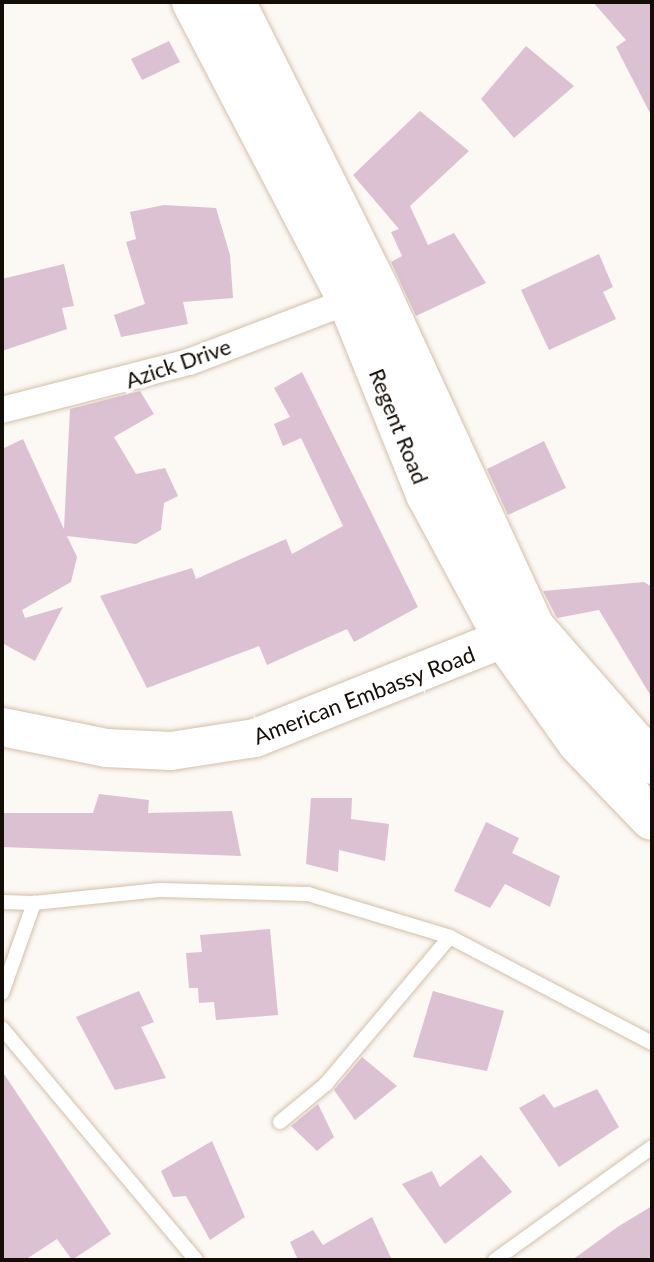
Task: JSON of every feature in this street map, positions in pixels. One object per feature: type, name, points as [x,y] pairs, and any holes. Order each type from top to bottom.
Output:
[{"type":"main road","name":"Regent Road","points":[[193,2],[349,301],[427,494],[519,634],[579,743],[652,819]]},
{"type":"main road","name":"Regent Road","points":[[234,2],[380,294],[519,634],[652,763]]},
{"type":"street","name":"Azick Drive","points":[[2,410],[189,362],[349,301]]},
{"type":"street","name":"American Embassy Road","points":[[2,727],[106,748],[220,744],[285,730],[519,634]]},
{"type":"lane","points":[[2,902],[34,903],[159,890],[308,894],[450,937],[652,1043]]},
{"type":"lane","points":[[2,993],[34,903]]},
{"type":"lane","points":[[280,1122],[326,1084],[450,937]]},
{"type":"lane","points":[[2,1028],[196,1260]]},
{"type":"lane","points":[[495,1260],[652,1147]]},
{"type":"building","points":[[593,2],[652,2],[652,117],[616,47],[626,40]]},
{"type":"building","points":[[169,41],[180,62],[142,80],[131,59]]},
{"type":"building","points":[[526,46],[574,86],[514,138],[481,99]]},
{"type":"building","points":[[420,111],[469,151],[410,206],[428,245],[454,233],[486,283],[416,316],[391,262],[402,256],[391,232],[399,229],[353,175]]},
{"type":"building","points":[[164,205],[216,208],[230,255],[233,298],[183,302],[188,324],[121,337],[114,315],[145,304],[126,242],[136,239],[130,212]]},
{"type":"building","points":[[599,254],[613,287],[603,292],[616,319],[549,350],[521,290]]},
{"type":"building","points":[[64,264],[74,306],[62,308],[67,329],[2,351],[2,279]]},
{"type":"building","points":[[302,372],[418,607],[354,642],[347,629],[267,665],[259,646],[147,688],[100,596],[192,568],[196,579],[286,539],[292,554],[343,526],[301,438],[283,446],[274,424],[290,417],[274,388]]},
{"type":"building","points":[[140,391],[154,414],[114,437],[136,474],[165,468],[178,496],[164,503],[161,530],[136,544],[67,536],[77,557],[71,582],[22,610],[25,618],[63,607],[35,661],[2,643],[2,449],[23,439],[64,529],[70,409]]},
{"type":"building","points":[[544,441],[566,488],[508,515],[487,469]]},
{"type":"building","points":[[644,582],[652,587],[652,698],[599,610],[557,618],[543,591]]},
{"type":"building","points":[[99,794],[149,800],[148,813],[232,811],[241,856],[2,847],[2,813],[93,813]]},
{"type":"building","points":[[311,798],[352,798],[351,819],[389,824],[385,861],[339,850],[338,872],[306,864]]},
{"type":"building","points":[[486,822],[519,838],[512,853],[560,876],[550,907],[505,884],[490,908],[454,891]]},
{"type":"building","points":[[270,929],[278,1015],[216,1020],[214,1002],[199,1003],[198,988],[189,988],[186,953],[202,952],[200,935]]},
{"type":"building","points":[[139,991],[154,1022],[141,1027],[166,1078],[115,1090],[76,1017]]},
{"type":"building","points":[[433,991],[504,1011],[487,1071],[413,1057]]},
{"type":"building","points":[[362,1057],[397,1086],[355,1120],[334,1090]]},
{"type":"building","points":[[2,1071],[111,1234],[72,1260],[57,1239],[25,1260],[2,1260]]},
{"type":"building","points":[[597,1089],[619,1127],[559,1167],[519,1108],[544,1094],[554,1108]]},
{"type":"building","points":[[318,1104],[334,1137],[317,1151],[291,1126]]},
{"type":"building","points":[[212,1141],[245,1217],[210,1240],[186,1196],[173,1197],[161,1171]]},
{"type":"building","points":[[481,1155],[512,1192],[445,1244],[402,1184],[432,1171],[440,1187]]},
{"type":"building","points":[[652,1206],[652,1260],[572,1260],[619,1226]]},
{"type":"building","points":[[372,1217],[392,1260],[298,1260],[290,1242],[313,1230],[323,1245]]}]
